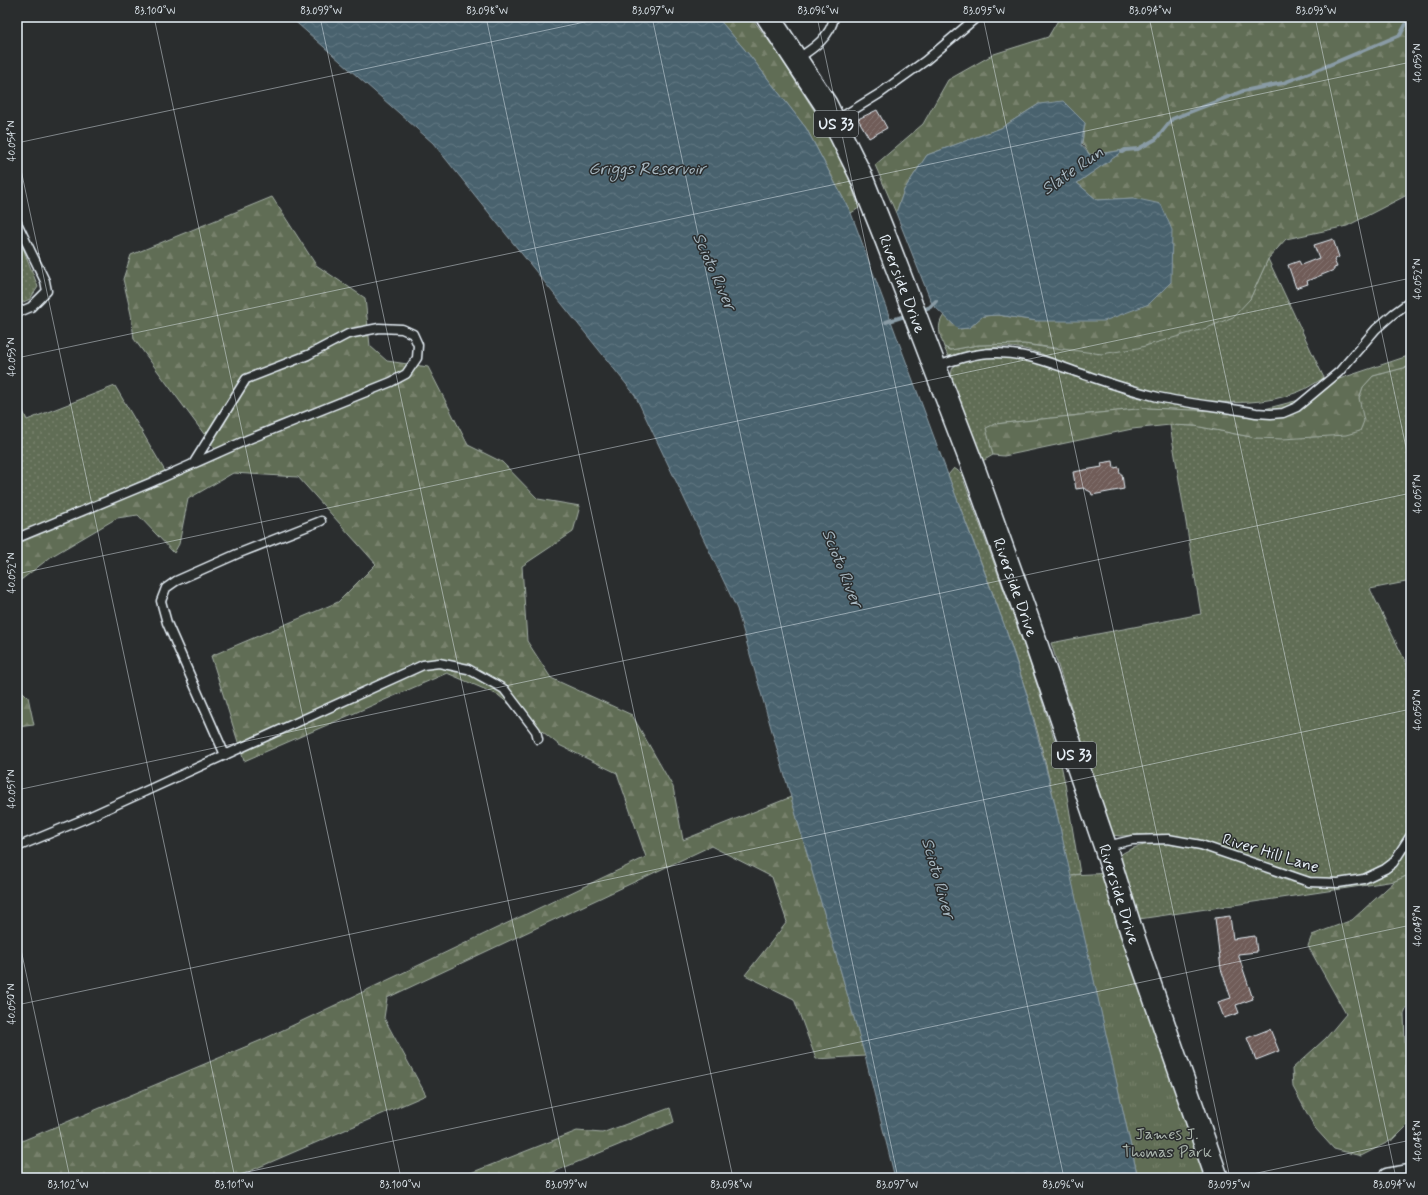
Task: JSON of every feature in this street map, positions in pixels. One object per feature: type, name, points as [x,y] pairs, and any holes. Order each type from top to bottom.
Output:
[{"type":"main road","name":"Riverside Drive","points":[[768,17],[826,104],[835,121],[874,209],[915,314],[1029,623],[1105,846],[1135,941],[1218,1178]]},
{"type":"street","points":[[1388,1178],[1411,1174]]},
{"type":"lane","points":[[796,59],[823,39],[833,23],[834,17]]},
{"type":"lane","points":[[835,121],[879,94],[925,61],[977,17]]},
{"type":"lane","points":[[17,223],[45,281],[47,291],[30,308],[17,313]]},
{"type":"lane","points":[[935,367],[958,359],[994,353],[1020,354],[1111,384],[1158,397],[1256,413],[1283,413],[1296,407],[1339,372],[1376,329],[1411,301]]},
{"type":"lane","points":[[17,538],[193,464],[249,439],[391,382],[406,374],[417,358],[418,345],[413,334],[402,329],[379,328],[348,334],[308,355],[246,379],[193,464]]},
{"type":"lane","points":[[225,755],[167,623],[161,601],[166,588],[176,581],[237,554],[321,521]]},
{"type":"lane","points":[[17,847],[82,820],[423,665],[439,662],[468,669],[504,689],[536,731],[538,739]]},
{"type":"lane","name":"River Hill Lane","points":[[1105,846],[1132,840],[1168,839],[1201,845],[1309,882],[1338,883],[1364,879],[1386,869],[1394,863],[1411,835]]},
{"type":"green space","points":[[717,17],[751,17],[775,49],[826,129],[849,178],[859,208],[851,213],[806,128],[751,57]]},
{"type":"green space","points":[[1060,17],[1411,17],[1411,193],[1347,226],[1286,239],[1268,259],[1250,299],[1233,317],[1207,328],[1138,348],[1102,354],[1024,344],[978,345],[951,350],[944,347],[939,327],[944,315],[959,329],[969,328],[982,316],[998,315],[1037,321],[1133,198],[1097,200],[1077,183],[1124,150],[1090,155],[1082,143],[1085,123],[1039,104],[1001,128],[927,155],[904,190],[896,213],[875,165],[923,124],[948,80],[994,54],[1048,37]]},
{"type":"green space","points":[[272,197],[316,265],[365,298],[370,346],[387,361],[428,367],[468,445],[502,462],[538,499],[580,506],[573,532],[522,566],[527,641],[551,678],[632,715],[673,787],[683,840],[791,797],[865,1056],[816,1059],[794,999],[745,975],[787,922],[772,877],[711,846],[387,998],[384,1018],[426,1095],[234,1178],[17,1178],[17,1143],[264,1039],[646,857],[617,773],[559,745],[498,695],[447,673],[244,761],[211,656],[338,602],[376,564],[298,477],[233,473],[188,499],[179,544],[174,553],[138,515],[117,518],[52,556],[17,583],[17,544],[221,457],[134,339],[131,314],[123,279],[131,255]]},
{"type":"green space","points":[[17,232],[38,287],[30,299],[17,305]]},
{"type":"green space","points":[[1268,259],[1324,378],[1301,391],[1274,399],[1249,402],[1194,400],[1140,389],[1115,382],[1030,350],[1008,347],[993,347],[948,356],[944,347],[951,350],[978,345],[1024,344],[1062,350],[1250,299]]},
{"type":"green space","points":[[994,355],[1030,360],[1135,397],[1216,411],[1146,408],[995,424],[987,428],[993,455],[981,462],[952,380],[952,370],[964,361]]},
{"type":"green space","points":[[1411,355],[1411,366],[1373,376],[1363,387],[1359,398],[1364,421],[1360,431],[1346,435],[1283,439],[1256,438],[1195,426],[1170,425],[1132,429],[1004,456],[993,455],[986,428],[995,424],[1146,408],[1257,411],[1303,399],[1327,383]]},
{"type":"green space","points":[[1411,366],[1411,581],[1370,589],[1411,673],[1411,827],[1397,851],[1387,863],[1378,870],[1354,877],[1328,879],[1292,874],[1164,836],[1111,835],[1051,643],[1201,614],[1170,425],[1195,426],[1256,438],[1363,422],[1359,398],[1363,387],[1373,376]]},
{"type":"green space","points":[[115,386],[165,471],[17,534],[17,398],[27,420]]},
{"type":"green space","points":[[954,468],[961,473],[1025,648],[1059,754],[1080,874],[1070,875],[1050,784],[1033,717],[999,612],[948,475]]},
{"type":"green space","points":[[17,686],[28,697],[34,725],[17,727]]},
{"type":"green space","points":[[1411,840],[1411,874],[1395,881],[1139,919],[1120,861],[1120,855],[1136,847],[1153,844],[1171,844],[1209,852],[1292,882],[1311,884],[1373,878]]},
{"type":"green space","name":"James J. Thomas Park","points":[[1113,873],[1217,1178],[1138,1178],[1070,875]]},
{"type":"green space","points":[[1411,874],[1411,999],[1404,1014],[1408,1125],[1394,1139],[1361,1156],[1334,1149],[1315,1128],[1293,1087],[1292,1069],[1326,1038],[1346,1014],[1308,946],[1312,935],[1352,920],[1395,881]]},
{"type":"green space","points":[[670,1108],[674,1122],[539,1178],[458,1178],[577,1131],[602,1133]]},
{"type":"water","name":"Griggs Reservoir","points":[[290,17],[717,17],[751,57],[806,128],[851,213],[1004,624],[1027,695],[1053,796],[1138,1178],[895,1178],[865,1056],[737,609],[635,395],[433,143]]},
{"type":"water","points":[[1063,101],[1085,123],[1081,145],[1090,155],[1125,150],[1077,183],[1097,200],[1133,198],[1161,204],[1172,230],[1171,282],[1149,304],[1104,321],[1037,321],[998,315],[983,316],[969,328],[958,329],[932,304],[896,213],[904,190],[927,155],[1001,128],[1039,104]]},
{"type":"building","points":[[877,110],[887,128],[869,138],[858,119]]},
{"type":"building","points":[[1333,239],[1339,257],[1334,260],[1337,267],[1334,268],[1334,270],[1307,281],[1308,284],[1296,288],[1288,265],[1299,261],[1301,265],[1319,258],[1314,245]]},
{"type":"building","points":[[1113,461],[1114,468],[1119,467],[1120,474],[1122,474],[1124,489],[1092,495],[1091,492],[1083,488],[1076,489],[1073,472],[1102,467],[1101,463]]},
{"type":"building","points":[[1230,916],[1233,939],[1255,936],[1257,952],[1238,954],[1253,999],[1236,1005],[1239,1013],[1224,1018],[1218,1002],[1231,998],[1221,969],[1215,918]]},
{"type":"building","points":[[1270,1029],[1279,1051],[1256,1060],[1247,1038]]},
{"type":"waterway","name":"Slate Run","points":[[1122,152],[1125,150],[1138,149],[1156,139],[1172,119],[1243,91],[1283,83],[1400,35],[1410,17]]},
{"type":"waterway","name":"Slate Run","points":[[920,311],[930,307],[936,301]]},
{"type":"waterway","name":"Slate Run","points":[[886,322],[908,315]]},
{"type":"water label","name":"Scioto River","points":[[715,271]]},
{"type":"water label","name":"Scioto River","points":[[843,568]]},
{"type":"water label","name":"Scioto River","points":[[939,878]]}]
